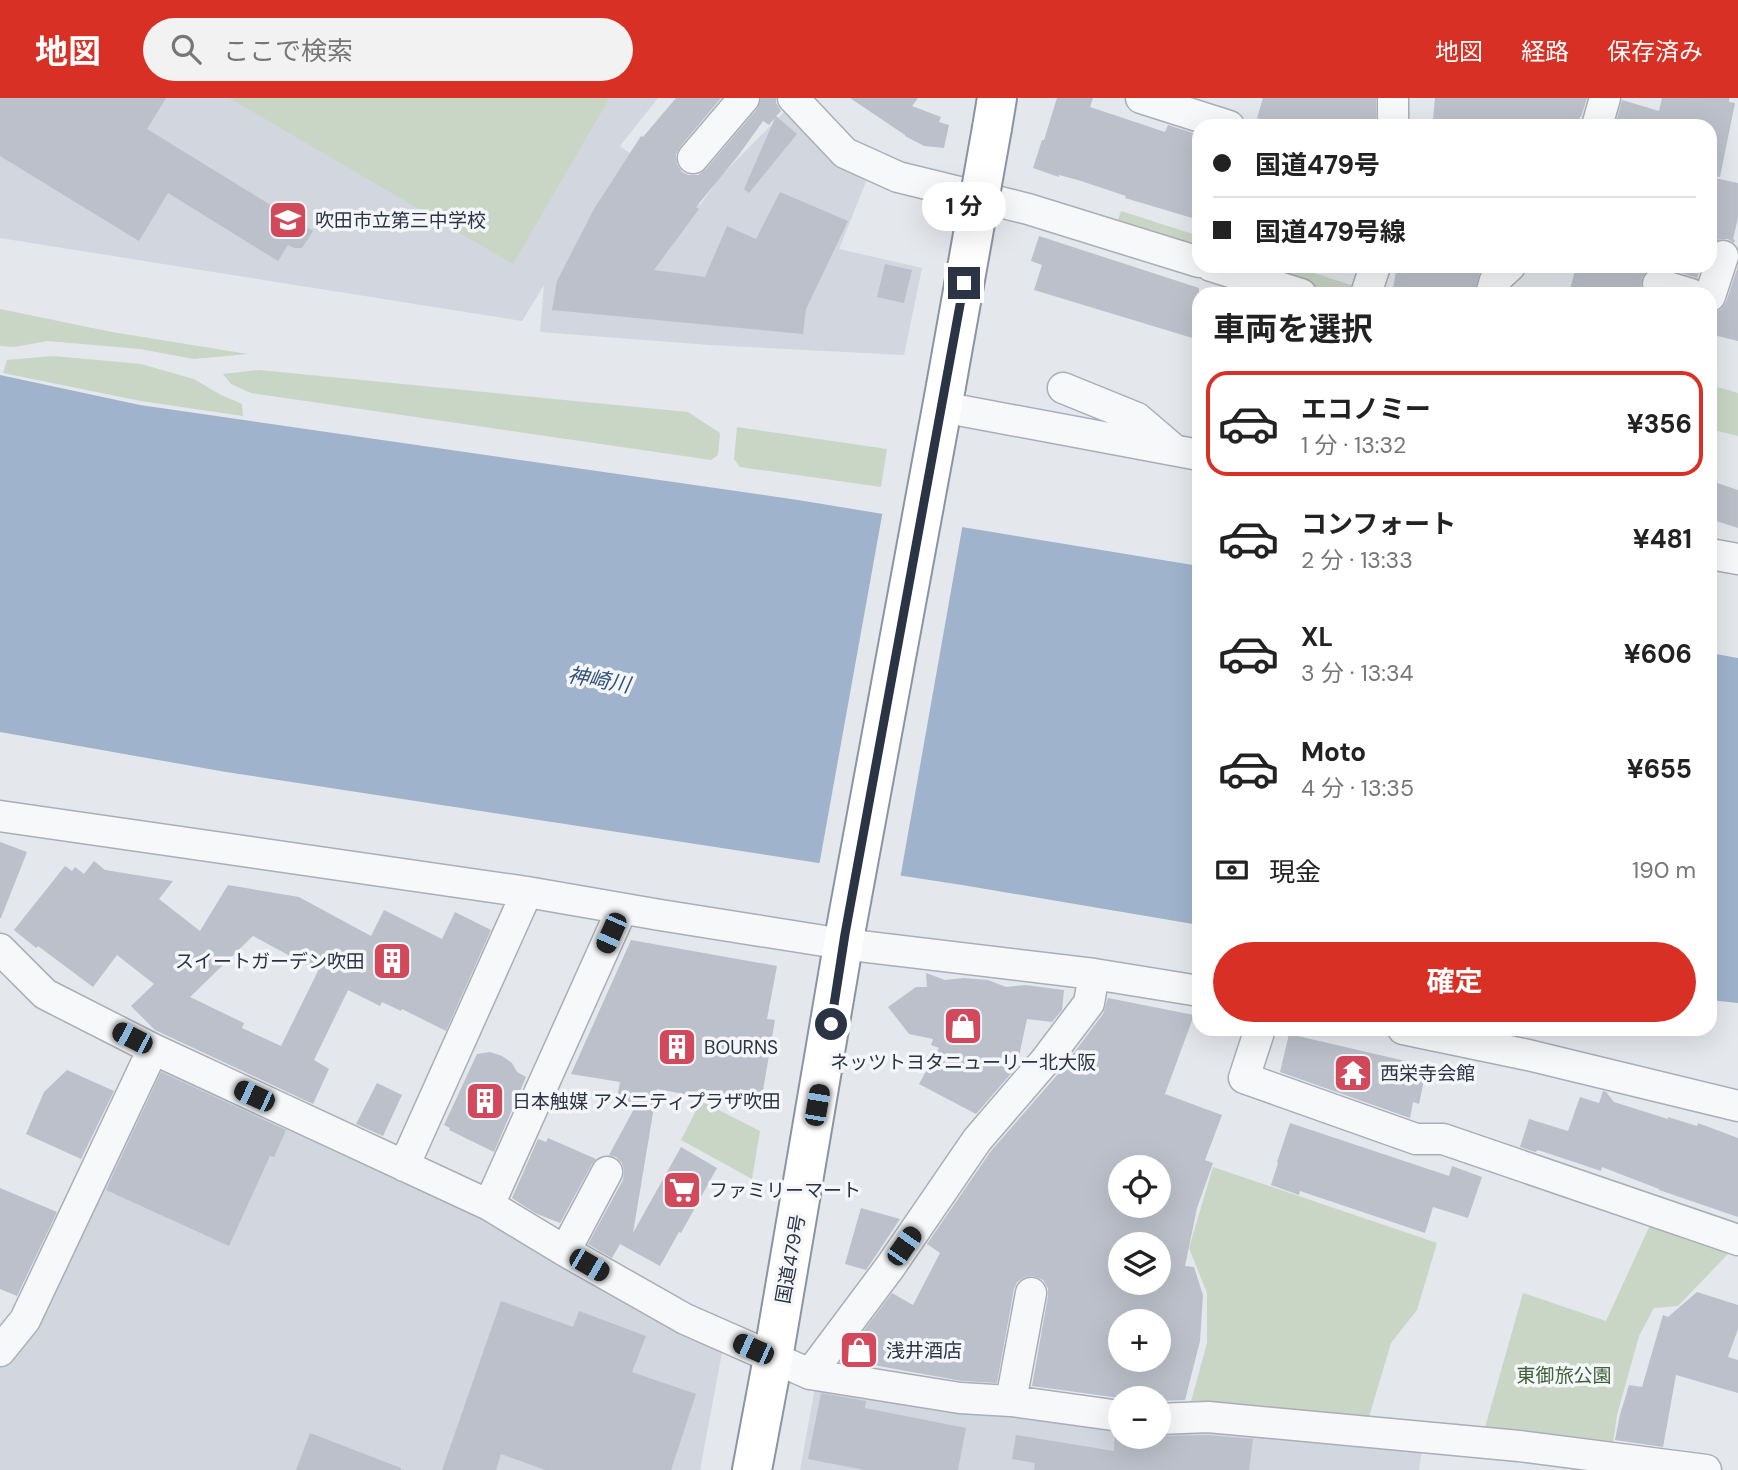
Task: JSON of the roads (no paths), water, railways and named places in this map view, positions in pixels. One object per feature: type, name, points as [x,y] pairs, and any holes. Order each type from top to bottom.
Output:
[{"type":"highway","name":"国道479号","points":[[752,1470],[844,939],[995,113]]},
{"type":"street","points":[[693,158],[744,98]]},
{"type":"street","points":[[793,98],[845,153],[898,177],[1028,209],[1192,260]]},
{"type":"street","points":[[1140,98],[1207,119]]},
{"type":"street","points":[[1393,98],[1393,119]]},
{"type":"street","points":[[1599,119],[1605,98]]},
{"type":"street","points":[[1713,287],[1724,256]]},
{"type":"street","points":[[1234,273],[1278,287]]},
{"type":"street","points":[[1658,284],[1668,287]]},
{"type":"street","points":[[1063,388],[1138,418],[1186,452]]},
{"type":"street","points":[[942,407],[1186,452]]},
{"type":"street","points":[[1717,555],[1738,559]]},
{"type":"street","points":[[0,816],[527,892],[622,909],[1192,990]]},
{"type":"street","points":[[404,1166],[527,892]]},
{"type":"street","points":[[489,1205],[622,909]]},
{"type":"street","points":[[0,949],[45,994],[153,1049],[489,1205],[685,1319],[810,1374],[960,1398],[1011,1401],[1108,1414]]},
{"type":"street","points":[[810,1374],[890,1267],[976,1140],[1045,1061],[1089,1003],[1094,974]]},
{"type":"street","points":[[1258,1036],[1244,1078],[1416,1139],[1443,1139],[1738,1240]]},
{"type":"street","points":[[1437,1036],[1528,1055],[1738,1106]]},
{"type":"street","points":[[0,1351],[25,1320],[153,1049]]},
{"type":"street","points":[[565,1251],[607,1172]]},
{"type":"street","points":[[1011,1401],[1031,1293]]},
{"type":"street","points":[[1171,1419],[1208,1418],[1518,1458],[1706,1470]]},
{"type":"water","name":"神崎川","points":[[0,375],[140,405],[798,500],[1192,565],[1192,924],[962,885],[226,772],[0,732]]},
{"type":"water","points":[[1717,654],[1738,658],[1738,1003],[1717,1001]]},
{"type":"place","name":"吹田市立第三中学校","points":[[288,220]]},
{"type":"place","name":"スイートガーデン吹田","points":[[392,961]]},
{"type":"place","name":"ネッツトヨタニューリー北大阪","points":[[963,1026]]},
{"type":"place","name":"BOURNS","points":[[677,1047]]},
{"type":"place","name":"西栄寺会館","points":[[1353,1073]]},
{"type":"place","name":"日本触媒 アメニティプラザ吹田","points":[[485,1101]]},
{"type":"place","name":"ファミリーマート","points":[[682,1190]]},
{"type":"place","name":"浅井酒店","points":[[859,1350]]},
{"type":"park label","name":"東御旅公園","points":[[1564,1375]]}]
